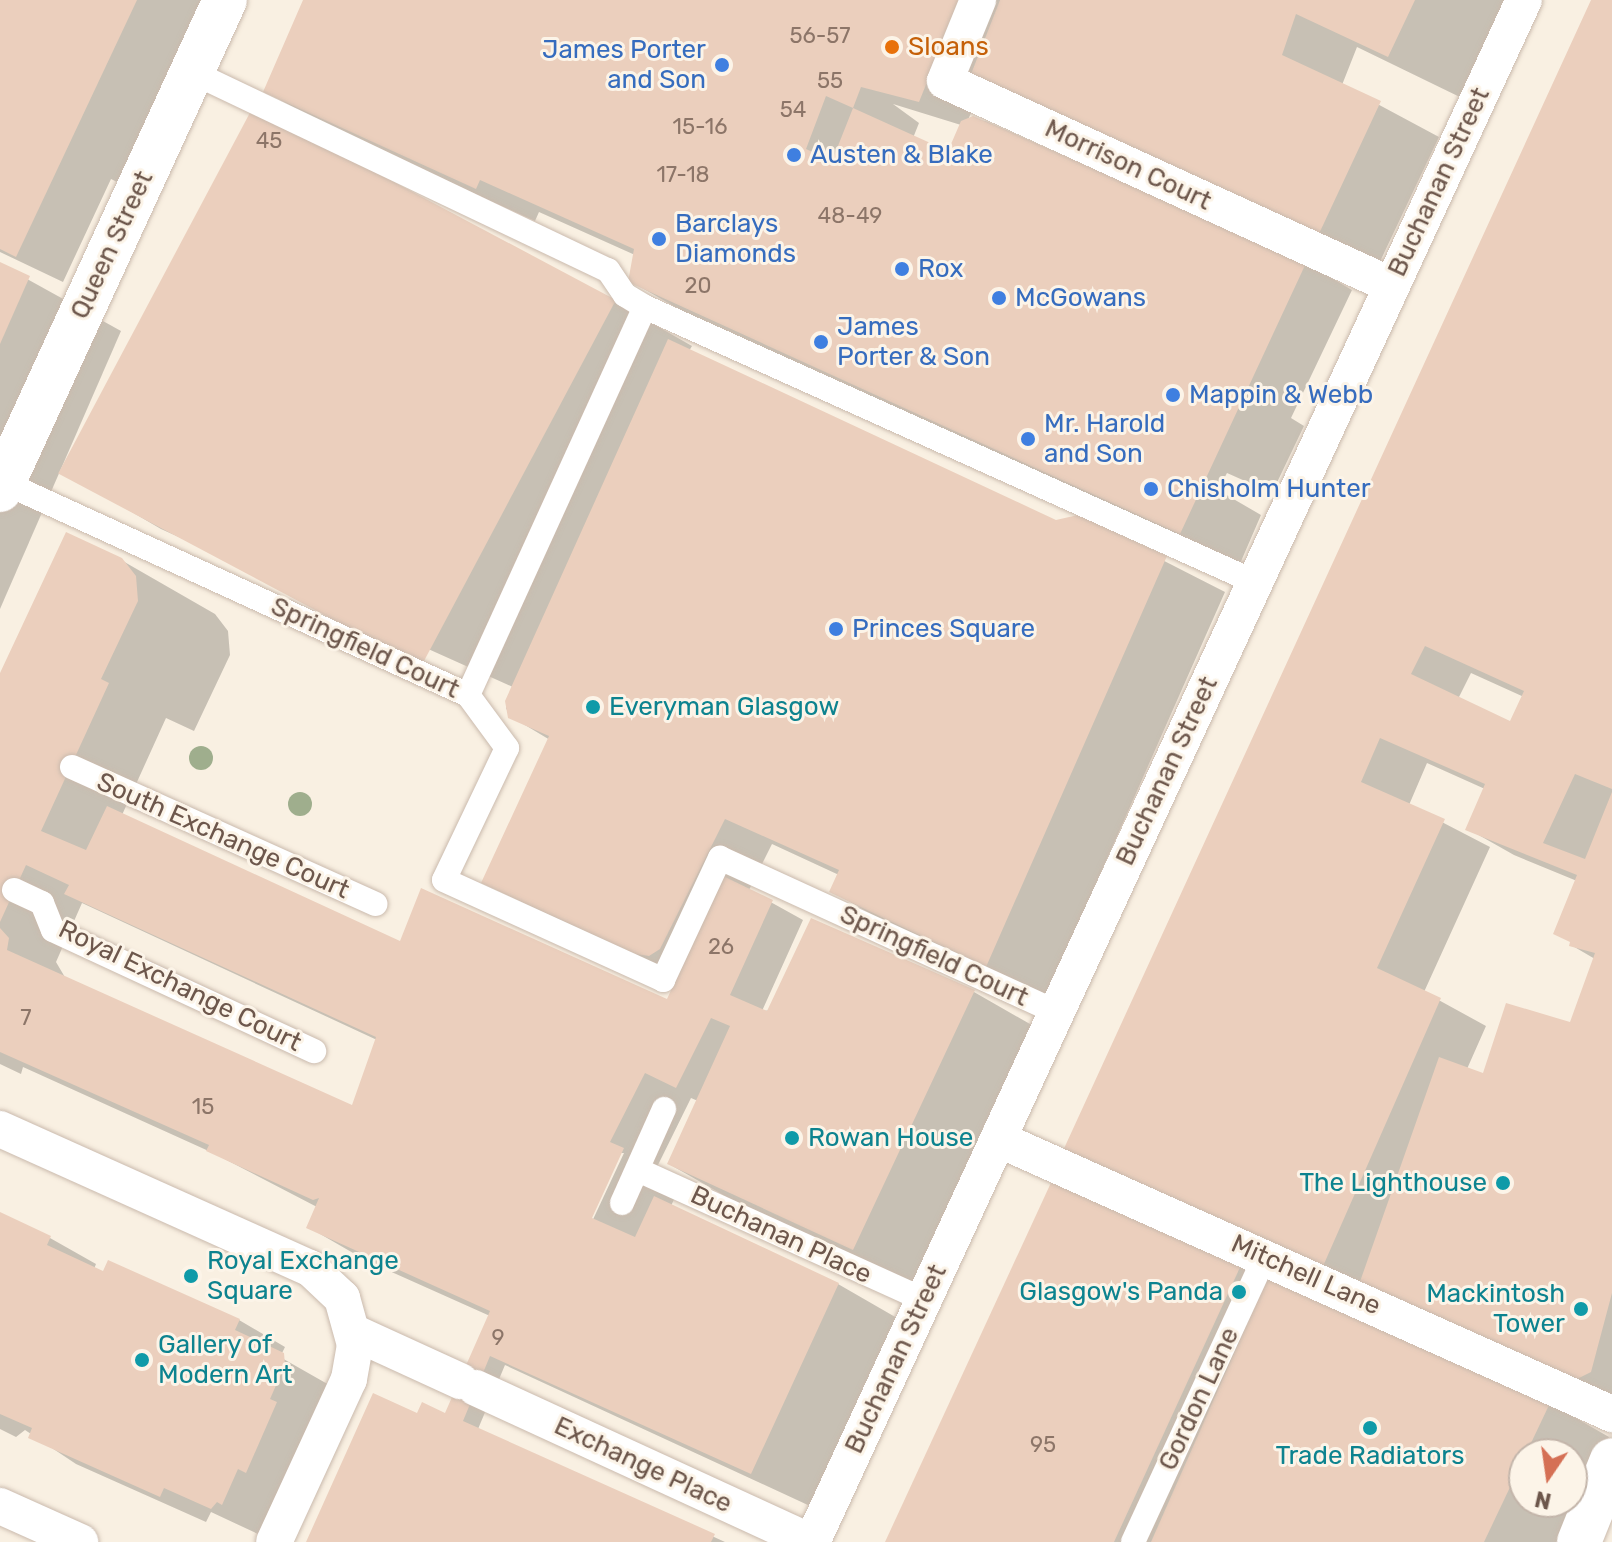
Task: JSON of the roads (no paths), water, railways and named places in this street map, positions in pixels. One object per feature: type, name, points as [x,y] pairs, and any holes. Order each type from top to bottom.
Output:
[{"type":"street","name":"Queen Street","points":[[2,486],[225,0]]},
{"type":"street","name":"Morrison Court","points":[[978,0],[945,81],[1391,285]]},
{"type":"street","name":"Buchanan Street","points":[[811,1542],[1524,0]]},
{"type":"street","points":[[0,1129],[310,1268],[342,1298],[353,1332],[349,1379],[274,1542]]},
{"type":"street","name":"Mitchell Lane","points":[[998,1139],[1612,1414]]},
{"type":"street","name":"Exchange Place","points":[[353,1332],[811,1542]]},
{"type":"street","points":[[1579,1542],[1612,1460]]},
{"type":"street","points":[[0,1506],[80,1542]]},
{"type":"lane","points":[[192,72],[608,270],[625,295],[645,307],[1255,582]]},
{"type":"lane","points":[[468,695],[645,307]]},
{"type":"lane","name":"Springfield Court","points":[[2,486],[468,695],[507,748],[444,880],[663,980],[720,858],[1056,1012]]},
{"type":"lane","name":"South Exchange Court","points":[[72,767],[375,904]]},
{"type":"lane","name":"Royal Exchange Court","points":[[14,890],[42,903],[53,930],[314,1051]]},
{"type":"lane","points":[[622,1203],[664,1109]]},
{"type":"lane","name":"Buchanan Place","points":[[638,1170],[924,1300]]},
{"type":"lane","name":"Gordon Lane","points":[[1133,1542],[1265,1256]]},
{"type":"place","name":"Sloans","points":[[892,47]]},
{"type":"place","name":"James Porter and Son","points":[[722,65]]},
{"type":"place","name":"Austen & Blake","points":[[794,155]]},
{"type":"place","name":"Barclays Diamonds","points":[[659,239]]},
{"type":"place","name":"Rox","points":[[902,269]]},
{"type":"place","name":"McGowans","points":[[999,298]]},
{"type":"place","name":"James Porter & Son","points":[[821,342]]},
{"type":"place","name":"Mappin & Webb","points":[[1173,395]]},
{"type":"place","name":"Mr. Harold and Son","points":[[1028,439]]},
{"type":"place","name":"Chisholm Hunter","points":[[1151,489]]},
{"type":"place","name":"Princes Square","points":[[836,629]]},
{"type":"place","name":"Everyman Glasgow","points":[[593,707]]},
{"type":"place","name":"Rowan House","points":[[792,1138]]},
{"type":"place","name":"The Lighthouse","points":[[1503,1183]]},
{"type":"place","name":"Royal Exchange Square","points":[[191,1276]]},
{"type":"place","name":"Glasgow's Panda","points":[[1239,1292]]},
{"type":"place","name":"Mackintosh Tower","points":[[1581,1309]]},
{"type":"place","name":"Gallery of Modern Art","points":[[142,1360]]},
{"type":"place","name":"Trade Radiators","points":[[1370,1428]]}]
